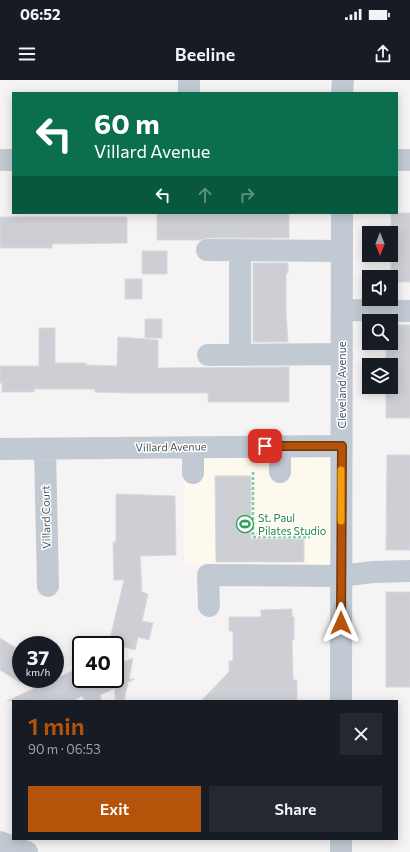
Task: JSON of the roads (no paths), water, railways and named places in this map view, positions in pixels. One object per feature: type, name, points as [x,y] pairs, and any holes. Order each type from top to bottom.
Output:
[{"type":"street","points":[[189,80],[189,92]]},
{"type":"street","points":[[342,80],[342,92]]},
{"type":"street","points":[[0,160],[12,160]]},
{"type":"street","points":[[398,160],[410,160]]},
{"type":"street","name":"Cleveland Avenue","points":[[341,700],[342,214]]},
{"type":"street","points":[[207,250],[342,251]]},
{"type":"street","points":[[240,250],[240,354]]},
{"type":"street","points":[[342,310],[410,311]]},
{"type":"street","points":[[208,355],[342,354]]},
{"type":"street","points":[[280,446],[280,472]]},
{"type":"street","name":"Villard Avenue","points":[[0,449],[342,446]]},
{"type":"street","points":[[193,447],[193,473]]},
{"type":"street","name":"Villard Court","points":[[45,449],[48,586]]},
{"type":"street","points":[[209,606],[208,575],[342,576],[373,572],[410,571]]},
{"type":"street","points":[[340,852],[341,840]]},
{"type":"street","points":[[0,842],[27,852]]},
{"type":"place","name":"St. Paul Pilates Studio","points":[[245,524]]}]
